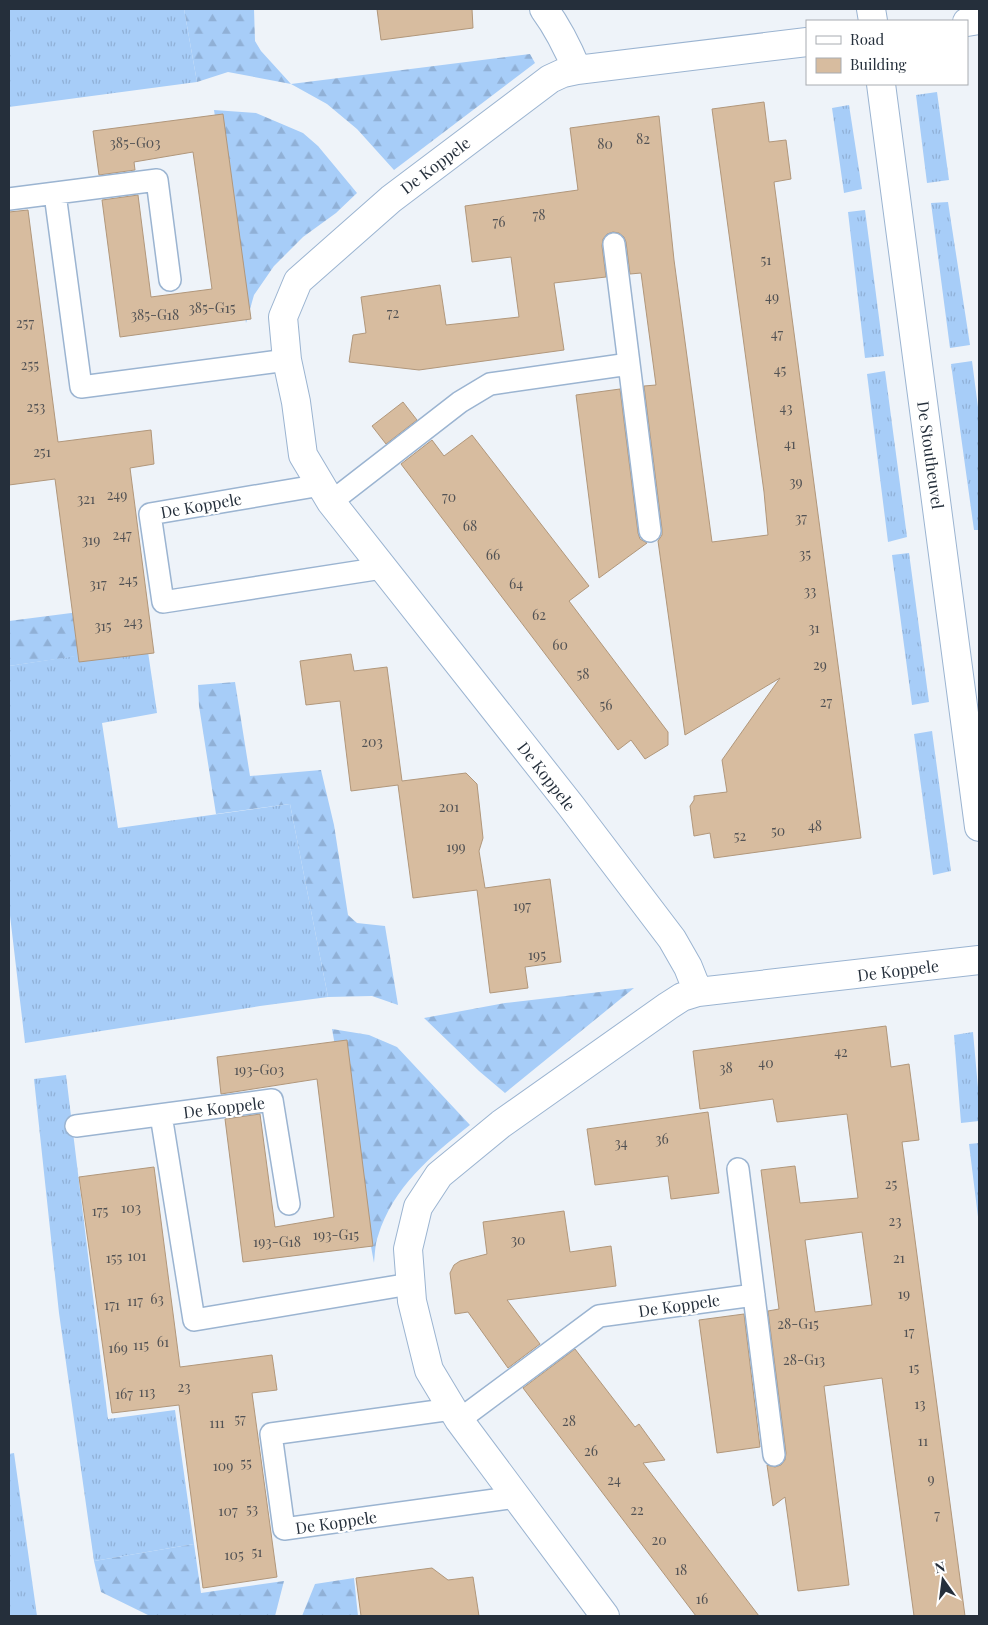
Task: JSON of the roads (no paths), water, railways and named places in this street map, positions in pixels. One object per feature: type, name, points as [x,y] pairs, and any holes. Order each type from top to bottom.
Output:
[{"type":"street","points":[[544,9],[568,47],[577,70]]},
{"type":"street","name":"De Koppele","points":[[698,992],[688,967],[672,939],[571,806],[382,568],[326,493],[302,455],[296,402],[287,360],[283,317],[298,281],[391,199],[550,79],[563,73],[577,70],[806,42]]},
{"type":"street","name":"De Stoutheuvel","points":[[882,85],[979,827]]},
{"type":"street","name":"De Koppele","points":[[605,1616],[456,1415],[429,1370],[412,1301],[410,1284],[408,1249],[418,1207],[439,1175],[501,1124],[682,998],[698,992],[979,960]]},
{"type":"lane","points":[[9,199],[156,180],[170,280]]},
{"type":"lane","points":[[54,194],[81,388],[287,360]]},
{"type":"lane","points":[[614,244],[650,531]]},
{"type":"lane","name":"De Koppele","points":[[382,568],[163,602],[150,514],[326,493],[460,402],[490,384],[629,364]]},
{"type":"lane","name":"De Koppele","points":[[76,1126],[272,1100],[289,1204]]},
{"type":"lane","name":"De Koppele","points":[[161,1116],[194,1320],[410,1284]]},
{"type":"lane","points":[[738,1169],[774,1455]]},
{"type":"lane","name":"De Koppele","points":[[516,1497],[284,1529],[271,1434],[456,1415],[599,1316],[754,1295]]}]
